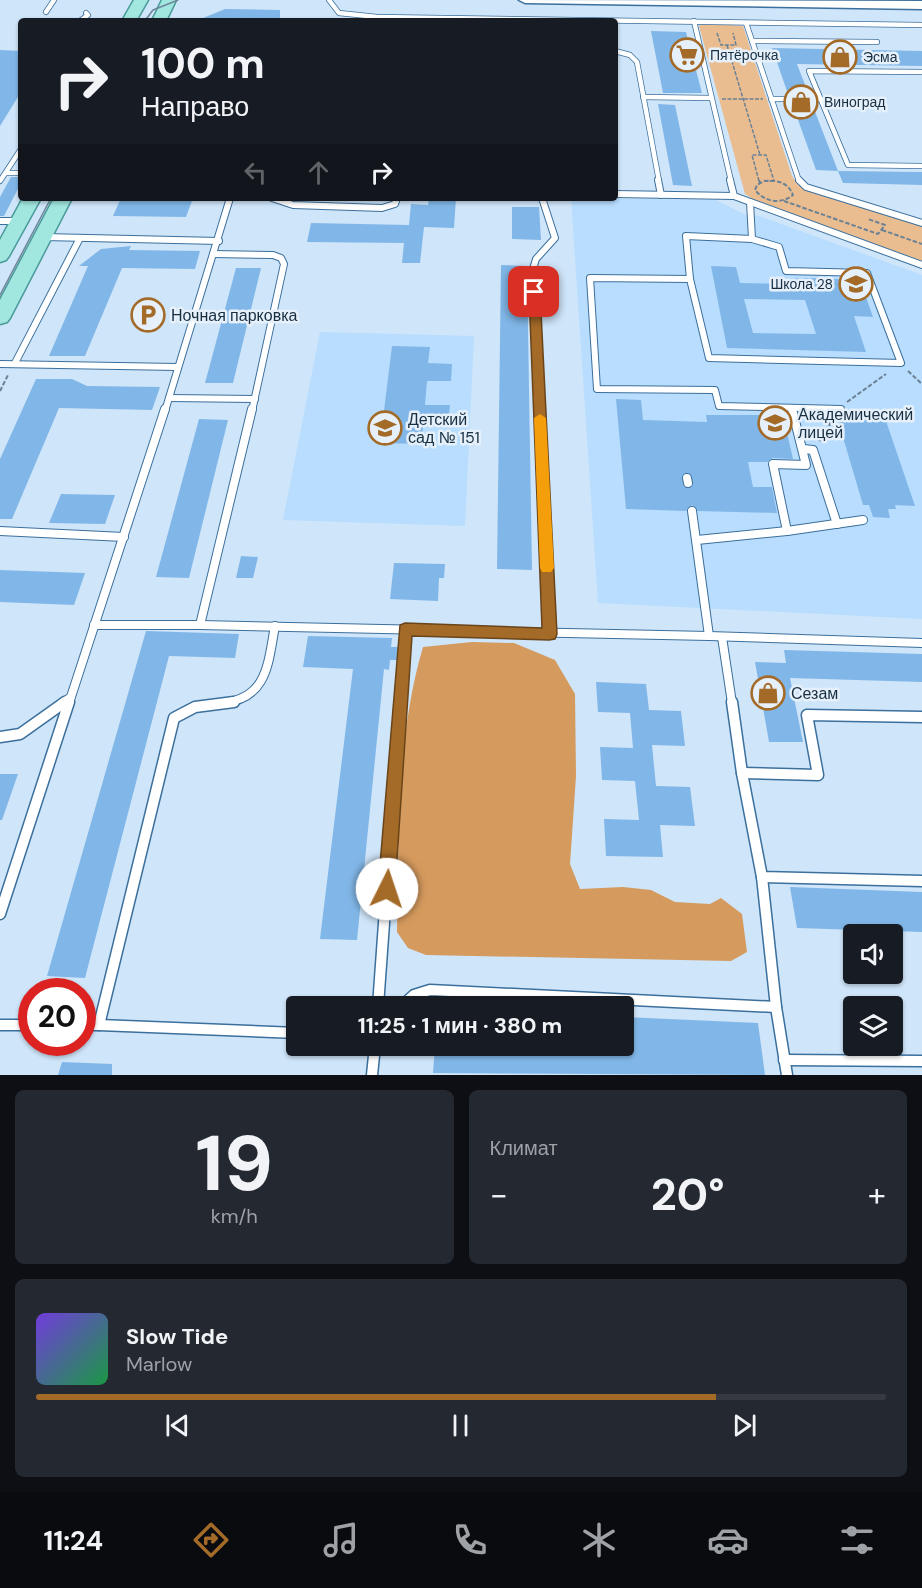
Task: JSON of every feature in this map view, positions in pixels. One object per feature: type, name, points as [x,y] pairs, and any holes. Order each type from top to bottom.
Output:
[{"type":"main road","points":[[131,18],[141,0]]},
{"type":"main road","points":[[161,18],[170,0]]},
{"type":"main road","points":[[525,0],[922,5]]},
{"type":"main road","points":[[0,256],[9,227],[30,201]]},
{"type":"main road","points":[[0,318],[62,201]]},
{"type":"lane","points":[[46,12],[54,0]]},
{"type":"lane","points":[[329,0],[334,9],[346,15],[437,18]]},
{"type":"lane","points":[[84,18],[88,15],[86,13]]},
{"type":"lane","points":[[618,21],[922,25]]},
{"type":"lane","points":[[694,21],[734,196]]},
{"type":"lane","points":[[746,22],[799,181],[806,187],[922,223]]},
{"type":"lane","points":[[752,41],[877,42]]},
{"type":"lane","points":[[618,52],[634,57],[661,195]]},
{"type":"lane","points":[[922,72],[809,71],[848,165],[922,166]]},
{"type":"lane","points":[[643,97],[711,99]]},
{"type":"lane","points":[[771,99],[790,99]]},
{"type":"lane","points":[[810,99],[821,99]]},
{"type":"lane","points":[[0,181],[18,154]]},
{"type":"lane","points":[[6,173],[18,173]]},
{"type":"lane","points":[[618,195],[734,196],[922,265]]},
{"type":"lane","points":[[0,914],[169,398],[219,241],[229,201]]},
{"type":"lane","points":[[281,201],[293,205],[382,208],[394,204],[396,201]]},
{"type":"lane","points":[[543,201],[555,238],[536,259],[533,269],[549,634]]},
{"type":"lane","points":[[750,202],[752,239]]},
{"type":"lane","points":[[686,236],[752,239],[779,247],[786,271],[867,273],[901,363],[709,358],[690,279],[686,236]]},
{"type":"lane","points":[[44,237],[219,241]]},
{"type":"lane","points":[[15,363],[80,238]]},
{"type":"lane","points":[[200,625],[255,399],[284,260],[273,255],[213,254]]},
{"type":"lane","points":[[690,279],[590,278],[597,389],[715,390],[719,406],[841,409]]},
{"type":"lane","points":[[0,364],[177,367]]},
{"type":"lane","points":[[169,398],[255,399]]},
{"type":"lane","points":[[787,531],[773,464],[806,465],[792,408]]},
{"type":"lane","points":[[803,449],[813,450],[837,524]]},
{"type":"lane","points":[[692,511],[709,636]]},
{"type":"lane","points":[[697,540],[787,531],[863,519]]},
{"type":"lane","points":[[0,531],[124,537]]},
{"type":"lane","points":[[94,625],[275,626],[922,643]]},
{"type":"lane","points":[[275,626],[262,679],[258,688],[250,696],[240,701],[188,707],[174,718],[99,1025],[286,1033]]},
{"type":"lane","points":[[379,996],[405,629]]},
{"type":"lane","points":[[722,637],[742,773],[762,877],[776,1007],[787,1075]]},
{"type":"lane","points":[[0,737],[20,734],[70,698]]},
{"type":"lane","points":[[742,773],[818,775],[807,716],[922,717]]},
{"type":"lane","points":[[762,877],[922,881]]},
{"type":"lane","points":[[413,996],[430,990],[552,996]]},
{"type":"lane","points":[[634,1000],[776,1007]]},
{"type":"lane","points":[[0,1025],[18,1025]]},
{"type":"lane","points":[[372,1075],[374,1056]]},
{"type":"lane","points":[[784,1060],[922,1061]]},
{"type":"path","points":[[717,33],[721,45],[736,45],[732,33]]},
{"type":"path","points":[[727,45],[760,155]]},
{"type":"path","points":[[711,99],[771,99]]},
{"type":"path","points":[[760,183],[752,155],[766,155],[774,181]]},
{"type":"path","points":[[784,201],[791,197],[791,189],[774,181],[760,183],[755,190],[759,196],[768,200],[784,201],[878,234],[885,225],[864,218]]},
{"type":"path","points":[[882,230],[922,244]]},
{"type":"path","points":[[0,391],[15,363]]},
{"type":"path","points":[[813,450],[841,409],[901,363],[922,384]]},
{"type":"shaded area","points":[[704,23],[743,26],[792,176],[798,185],[922,226],[922,261],[758,202],[745,194],[699,26]]},
{"type":"shaded area","points":[[618,199],[716,200],[746,215],[759,216],[922,275],[922,619],[598,603],[571,201],[618,201]]},
{"type":"shaded area","name":"Детский сад № 151","points":[[320,332],[474,336],[465,526],[283,520]]},
{"type":"shaded area","points":[[472,642],[514,643],[555,660],[575,694],[576,776],[570,864],[580,889],[623,887],[651,890],[675,902],[710,904],[721,898],[742,914],[747,952],[731,961],[426,955],[408,948],[397,932],[398,860],[403,753],[414,682],[423,647]]},
{"type":"building","points":[[225,9],[280,10],[280,18],[203,18]]},
{"type":"building","points":[[651,31],[686,32],[702,93],[663,93]]},
{"type":"building","points":[[772,48],[922,51],[922,66],[797,64],[809,95],[806,101],[812,104],[838,171],[816,170],[792,103],[794,97],[788,94]]},
{"type":"building","points":[[0,50],[18,51],[18,97],[0,126]]},
{"type":"building","points":[[658,104],[675,105],[692,186],[673,185]]},
{"type":"building","points":[[838,171],[922,172],[922,185],[843,183]]},
{"type":"building","points":[[11,177],[18,177],[18,189],[4,216],[0,216],[0,197]]},
{"type":"building","points":[[120,201],[192,201],[186,217],[113,216]]},
{"type":"building","points":[[429,201],[456,201],[454,228],[424,227],[420,263],[402,263],[404,243],[307,242],[311,223],[409,225],[411,204],[428,205]]},
{"type":"building","points":[[512,207],[539,207],[541,240],[512,239]]},
{"type":"building","points":[[131,246],[129,250],[200,251],[195,269],[122,268],[85,356],[49,356],[88,266],[79,266],[101,249]]},
{"type":"building","points":[[501,265],[527,266],[532,570],[497,569]]},
{"type":"building","points":[[711,266],[736,267],[740,283],[786,284],[785,279],[807,278],[860,280],[873,317],[854,316],[866,352],[727,348]],"holes":[[[744,299],[805,300],[816,334],[753,333]]]},
{"type":"building","points":[[236,268],[261,268],[233,383],[205,383]]},
{"type":"building","points":[[392,346],[430,347],[428,363],[452,364],[451,381],[427,381],[425,405],[450,405],[448,425],[423,424],[422,444],[380,443]]},
{"type":"building","points":[[36,379],[72,379],[87,386],[160,387],[152,410],[59,408],[12,519],[0,519],[0,459]]},
{"type":"building","points":[[616,399],[641,400],[643,420],[707,422],[706,415],[783,415],[793,459],[773,458],[767,462],[748,462],[753,487],[772,487],[777,513],[698,511],[692,505],[686,511],[626,509]]},
{"type":"building","points":[[837,417],[885,418],[915,506],[895,505],[896,509],[888,509],[890,518],[873,517],[869,505],[863,505]]},
{"type":"building","points":[[199,419],[228,420],[189,578],[156,577]]},
{"type":"building","points":[[61,494],[115,495],[105,524],[49,523]]},
{"type":"building","points":[[241,556],[258,557],[253,578],[236,578]]},
{"type":"building","points":[[394,563],[445,564],[444,578],[439,578],[438,601],[390,599]]},
{"type":"building","points":[[0,570],[85,573],[74,605],[0,602]]},
{"type":"building","points":[[146,631],[239,634],[235,658],[169,656],[85,978],[47,976]]},
{"type":"building","points":[[308,636],[392,638],[391,647],[398,647],[397,660],[390,660],[389,670],[384,669],[357,940],[320,939],[353,669],[303,667]]},
{"type":"building","points":[[784,650],[922,654],[922,682],[790,678],[803,742],[769,742],[755,662],[786,663]]},
{"type":"building","points":[[596,682],[646,684],[649,710],[681,711],[685,746],[652,745],[656,786],[690,787],[695,826],[660,825],[663,857],[606,856],[604,819],[639,820],[635,781],[602,780],[600,747],[633,748],[630,713],[598,712]]},
{"type":"building","points":[[0,774],[18,774],[2,820],[0,820]]},
{"type":"building","points":[[790,887],[922,892],[922,932],[903,931],[903,924],[843,924],[843,929],[797,928]]},
{"type":"building","points":[[634,1017],[758,1023],[765,1075],[433,1073],[434,1056],[634,1056]]},
{"type":"building","points":[[62,1062],[112,1064],[112,1075],[58,1075]]},
{"type":"tram line","points":[[147,18],[153,10],[178,0]]},
{"type":"tram line","points":[[0,295],[49,201]]},
{"type":"slow traffic","points":[[540,418],[547,568]]},
{"type":"place","name":"Пятёрочка","points":[[687,55]]},
{"type":"place","name":"Эсма","points":[[840,57]]},
{"type":"place","name":"Виноград","points":[[801,102]]},
{"type":"place","name":"Школа 28","points":[[856,284]]},
{"type":"place","name":"Ночная парковка","points":[[148,315]]},
{"type":"place","name":"Академический лицей","points":[[775,423]]},
{"type":"place","name":"Детский сад № 151","points":[[385,428]]},
{"type":"place","name":"Сезам","points":[[768,693]]},
{"type":"route","points":[[387,889],[405,629],[549,634],[534,292]]}]
